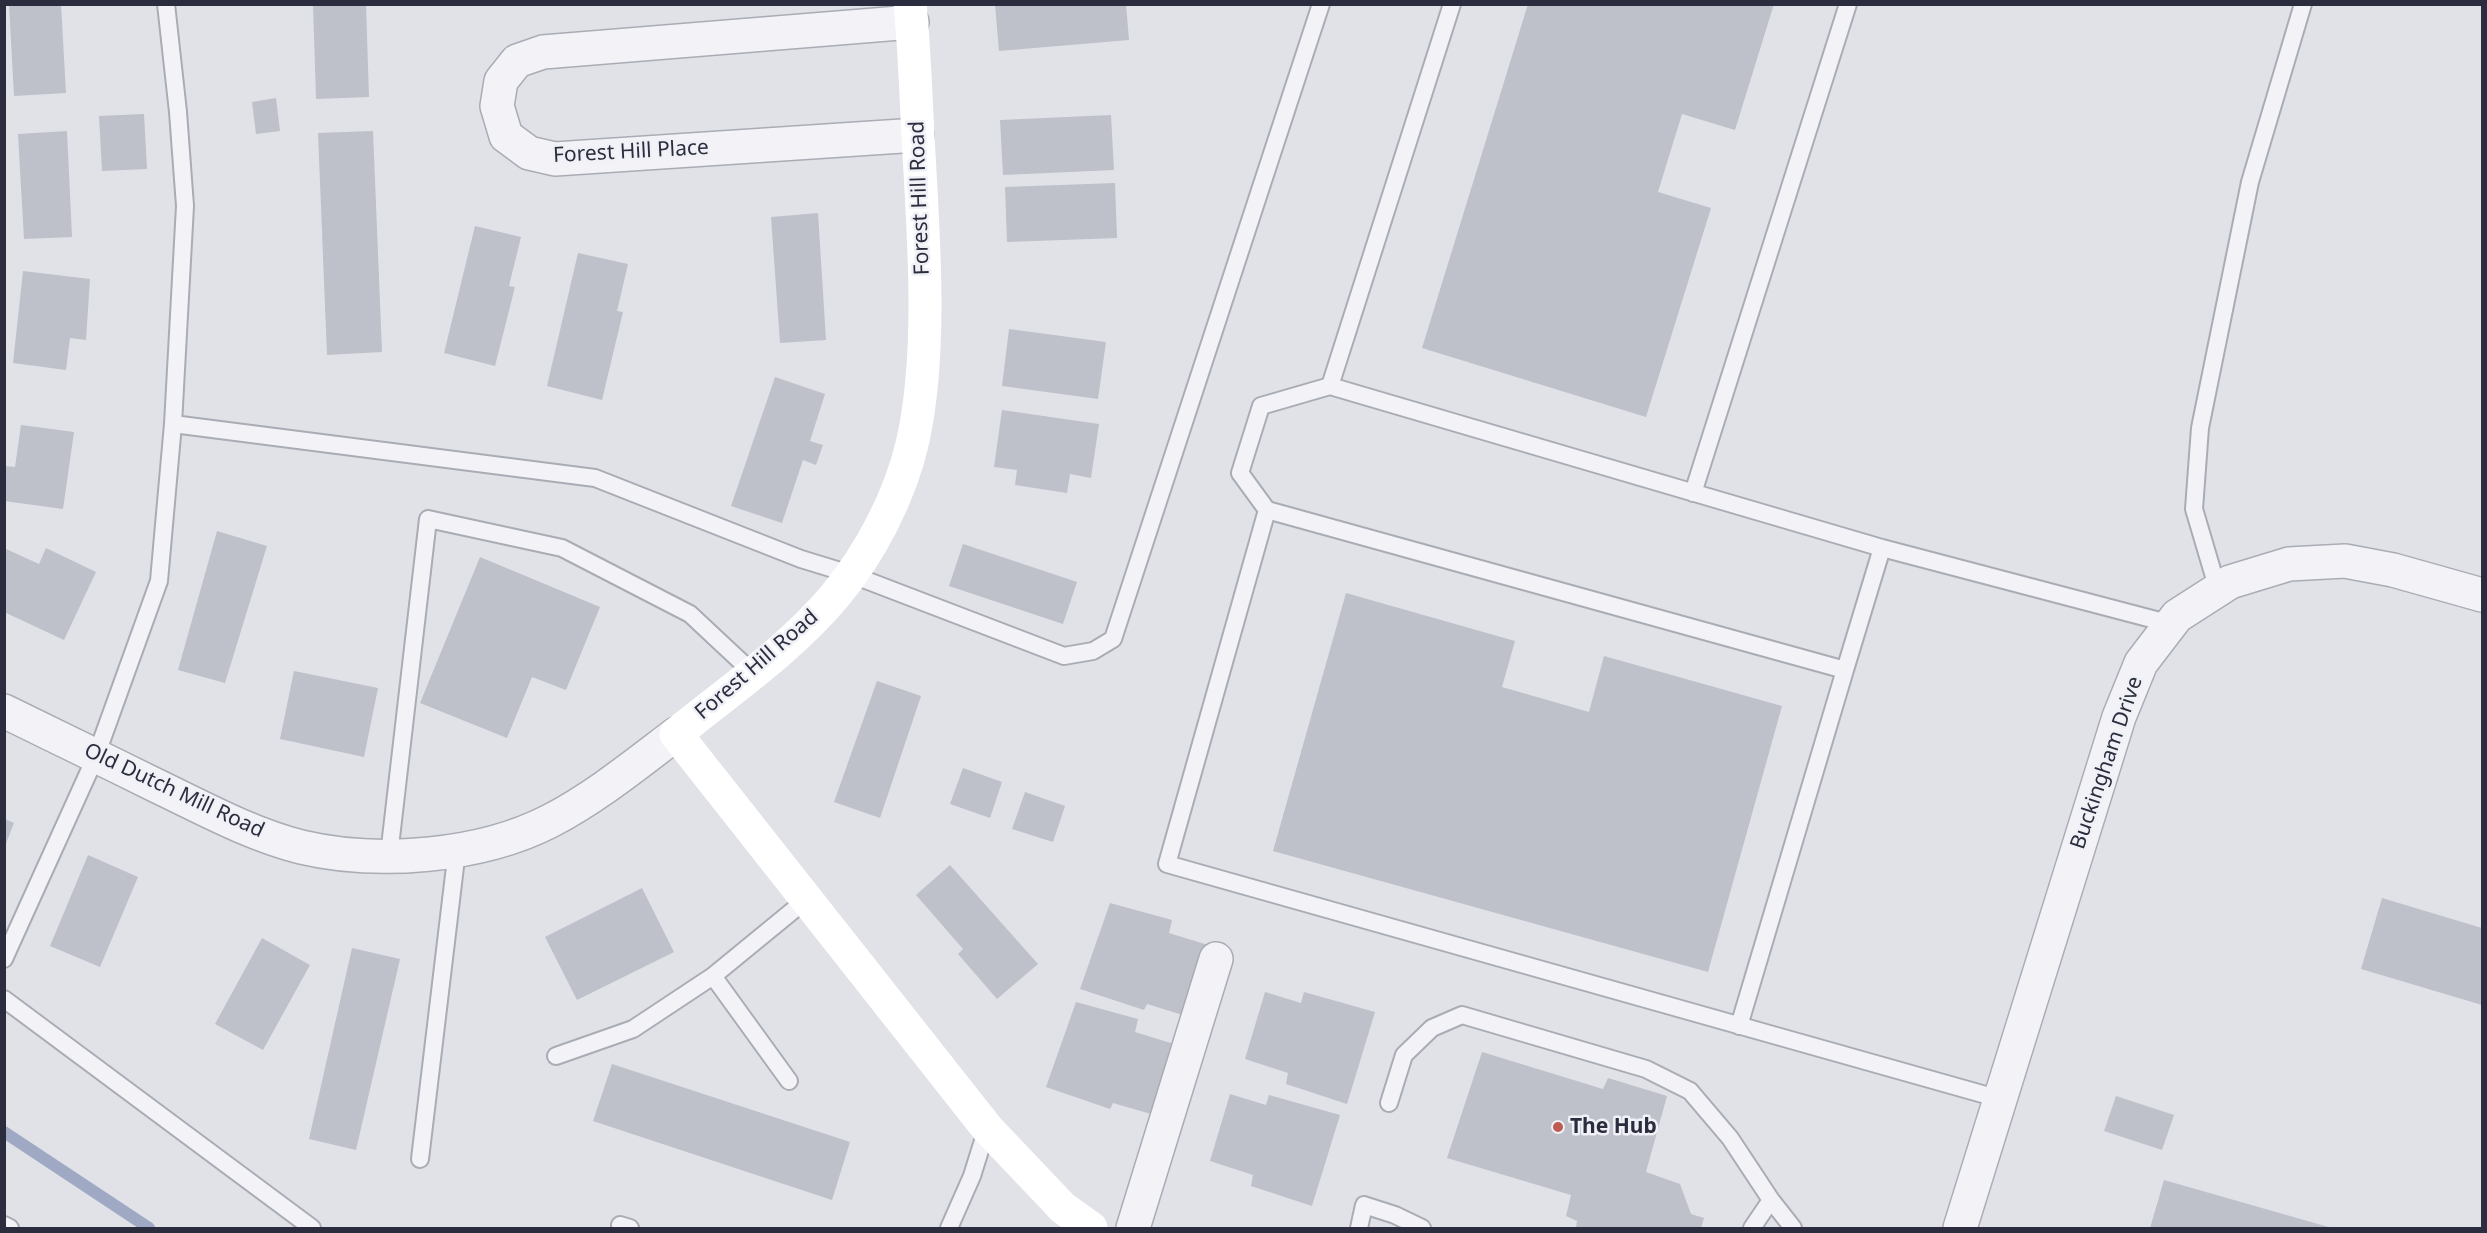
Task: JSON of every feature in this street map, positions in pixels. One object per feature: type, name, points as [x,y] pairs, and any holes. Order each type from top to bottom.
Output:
[{"type":"street","name":"Forest Hill Road","points":[[911,14],[924,275],[921,379],[913,440],[896,491],[867,550],[834,596],[799,635],[676,734],[987,1128],[1063,1208],[1090,1228]]},
{"type":"street","name":"Forest Hill Place","points":[[911,14],[543,52],[517,61],[501,81],[497,106],[506,136],[529,153],[555,159],[917,135]]},
{"type":"street","name":"Buckingham Drive","points":[[1960,1228],[2119,717],[2141,663],[2177,616],[2230,582],[2289,564],[2345,561],[2393,570],[2482,595]]},
{"type":"street","name":"Old Dutch Mill Road","points":[[4,711],[238,826],[302,847],[368,856],[457,850],[494,843],[547,822],[592,798],[676,734]]},
{"type":"street","points":[[1133,1228],[1216,958]]},
{"type":"lane","points":[[4,958],[96,756],[159,581],[173,424],[185,206],[178,112],[166,4]]},
{"type":"lane","points":[[173,424],[595,478],[801,559],[850,574],[1064,656],[1093,651],[1113,639],[1321,4]]},
{"type":"lane","points":[[1330,386],[1452,4]]},
{"type":"lane","points":[[1693,493],[1848,4]]},
{"type":"lane","points":[[2218,590],[2194,508],[2200,428],[2250,182],[2303,4]]},
{"type":"lane","points":[[1845,670],[1267,510],[1240,473],[1261,406],[1330,386],[1882,548],[2171,624]]},
{"type":"lane","points":[[1267,510],[1167,864],[2000,1099]]},
{"type":"lane","points":[[388,855],[428,519],[562,548],[690,614],[752,672]]},
{"type":"lane","points":[[1739,1026],[1882,548]]},
{"type":"lane","points":[[420,1159],[457,850]]},
{"type":"lane","points":[[555,1056],[633,1029],[713,976],[807,899]]},
{"type":"lane","points":[[713,976],[789,1081]]},
{"type":"lane","points":[[4,999],[312,1228]]},
{"type":"lane","points":[[1389,1103],[1404,1055],[1432,1028],[1462,1015],[1646,1069],[1690,1091],[1730,1138],[1771,1200],[1793,1228]]},
{"type":"lane","points":[[949,1228],[972,1176],[987,1128]]},
{"type":"lane","points":[[1752,1228],[1771,1200]]},
{"type":"lane","points":[[1359,1228],[1365,1205],[1395,1215],[1422,1228]]},
{"type":"lane","points":[[4,1225],[10,1228]]},
{"type":"building","points":[[9,4],[61,4],[66,93],[14,96]]},
{"type":"building","points":[[313,4],[366,4],[369,97],[316,99]]},
{"type":"building","points":[[995,4],[1126,4],[1129,40],[999,51]]},
{"type":"building","points":[[1528,4],[1774,4],[1735,130],[1682,114],[1658,192],[1711,208],[1646,417],[1422,348]]},
{"type":"building","points":[[276,98],[280,131],[256,134],[252,102]]},
{"type":"building","points":[[144,114],[147,169],[102,171],[99,116]]},
{"type":"building","points":[[1111,115],[1114,170],[1003,175],[1000,120]]},
{"type":"building","points":[[67,131],[72,237],[24,239],[18,134]]},
{"type":"building","points":[[373,131],[382,352],[327,355],[318,133]]},
{"type":"building","points":[[1115,183],[1117,238],[1007,242],[1005,187]]},
{"type":"building","points":[[818,213],[826,340],[780,343],[771,217]]},
{"type":"building","points":[[475,226],[521,237],[509,286],[515,287],[495,366],[444,353]]},
{"type":"building","points":[[578,253],[628,264],[617,311],[623,312],[602,400],[547,386]]},
{"type":"building","points":[[23,271],[90,279],[86,340],[70,338],[66,370],[13,363]]},
{"type":"building","points":[[1009,329],[1106,342],[1098,399],[1002,386]]},
{"type":"building","points":[[775,377],[825,394],[810,441],[823,445],[816,465],[803,460],[782,523],[731,506]]},
{"type":"building","points":[[1002,410],[1099,424],[1091,478],[1070,474],[1067,493],[1015,485],[1017,470],[994,467]]},
{"type":"building","points":[[21,425],[74,432],[63,509],[4,501],[5,466],[15,467]]},
{"type":"building","points":[[217,531],[267,546],[225,683],[178,670]]},
{"type":"building","points":[[963,544],[1077,582],[1063,624],[949,586]]},
{"type":"building","points":[[4,548],[39,564],[46,548],[96,572],[64,640],[4,612]]},
{"type":"building","points":[[480,557],[600,607],[566,690],[532,677],[507,738],[420,703]]},
{"type":"building","points":[[1346,593],[1515,641],[1502,687],[1589,712],[1604,656],[1782,706],[1708,972],[1273,851]]},
{"type":"building","points":[[294,671],[378,688],[364,757],[280,739]]},
{"type":"building","points":[[877,681],[921,696],[880,818],[834,802]]},
{"type":"building","points":[[963,768],[1002,782],[990,818],[950,804]]},
{"type":"building","points":[[1025,792],[1065,806],[1053,842],[1012,829]]},
{"type":"building","points":[[5,819],[14,823],[5,846]]},
{"type":"building","points":[[88,855],[138,877],[100,967],[50,946]]},
{"type":"building","points":[[950,865],[1038,964],[997,999],[958,954],[963,949],[916,895]]},
{"type":"building","points":[[642,888],[674,952],[577,1000],[545,937]]},
{"type":"building","points":[[2382,898],[2482,928],[2482,1005],[2361,969]]},
{"type":"building","points":[[1110,903],[1172,920],[1169,933],[1208,945],[1186,1016],[1147,1004],[1144,1010],[1080,989]]},
{"type":"building","points":[[262,938],[310,965],[263,1050],[215,1024]]},
{"type":"building","points":[[352,948],[400,959],[356,1150],[309,1139]]},
{"type":"building","points":[[1265,992],[1301,1003],[1304,992],[1375,1012],[1347,1104],[1286,1084],[1288,1073],[1245,1059]]},
{"type":"building","points":[[1076,1002],[1138,1019],[1135,1032],[1174,1044],[1151,1114],[1113,1103],[1110,1109],[1046,1087]]},
{"type":"building","name":"The Hub","points":[[1482,1052],[1603,1089],[1608,1078],[1667,1096],[1646,1172],[1680,1184],[1691,1214],[1704,1218],[1701,1228],[1576,1228],[1577,1221],[1566,1216],[1571,1195],[1447,1158]]},
{"type":"building","points":[[612,1064],[850,1142],[832,1200],[593,1121]]},
{"type":"building","points":[[1230,1094],[1266,1105],[1269,1095],[1340,1115],[1312,1206],[1251,1186],[1253,1175],[1210,1161]]},
{"type":"building","points":[[2116,1096],[2174,1115],[2162,1150],[2104,1131]]},
{"type":"building","points":[[2164,1180],[2332,1228],[2150,1228]]},
{"type":"waterway","points":[[4,1132],[149,1228]]},
{"type":"place","name":"The Hub","points":[[1558,1127]]}]
